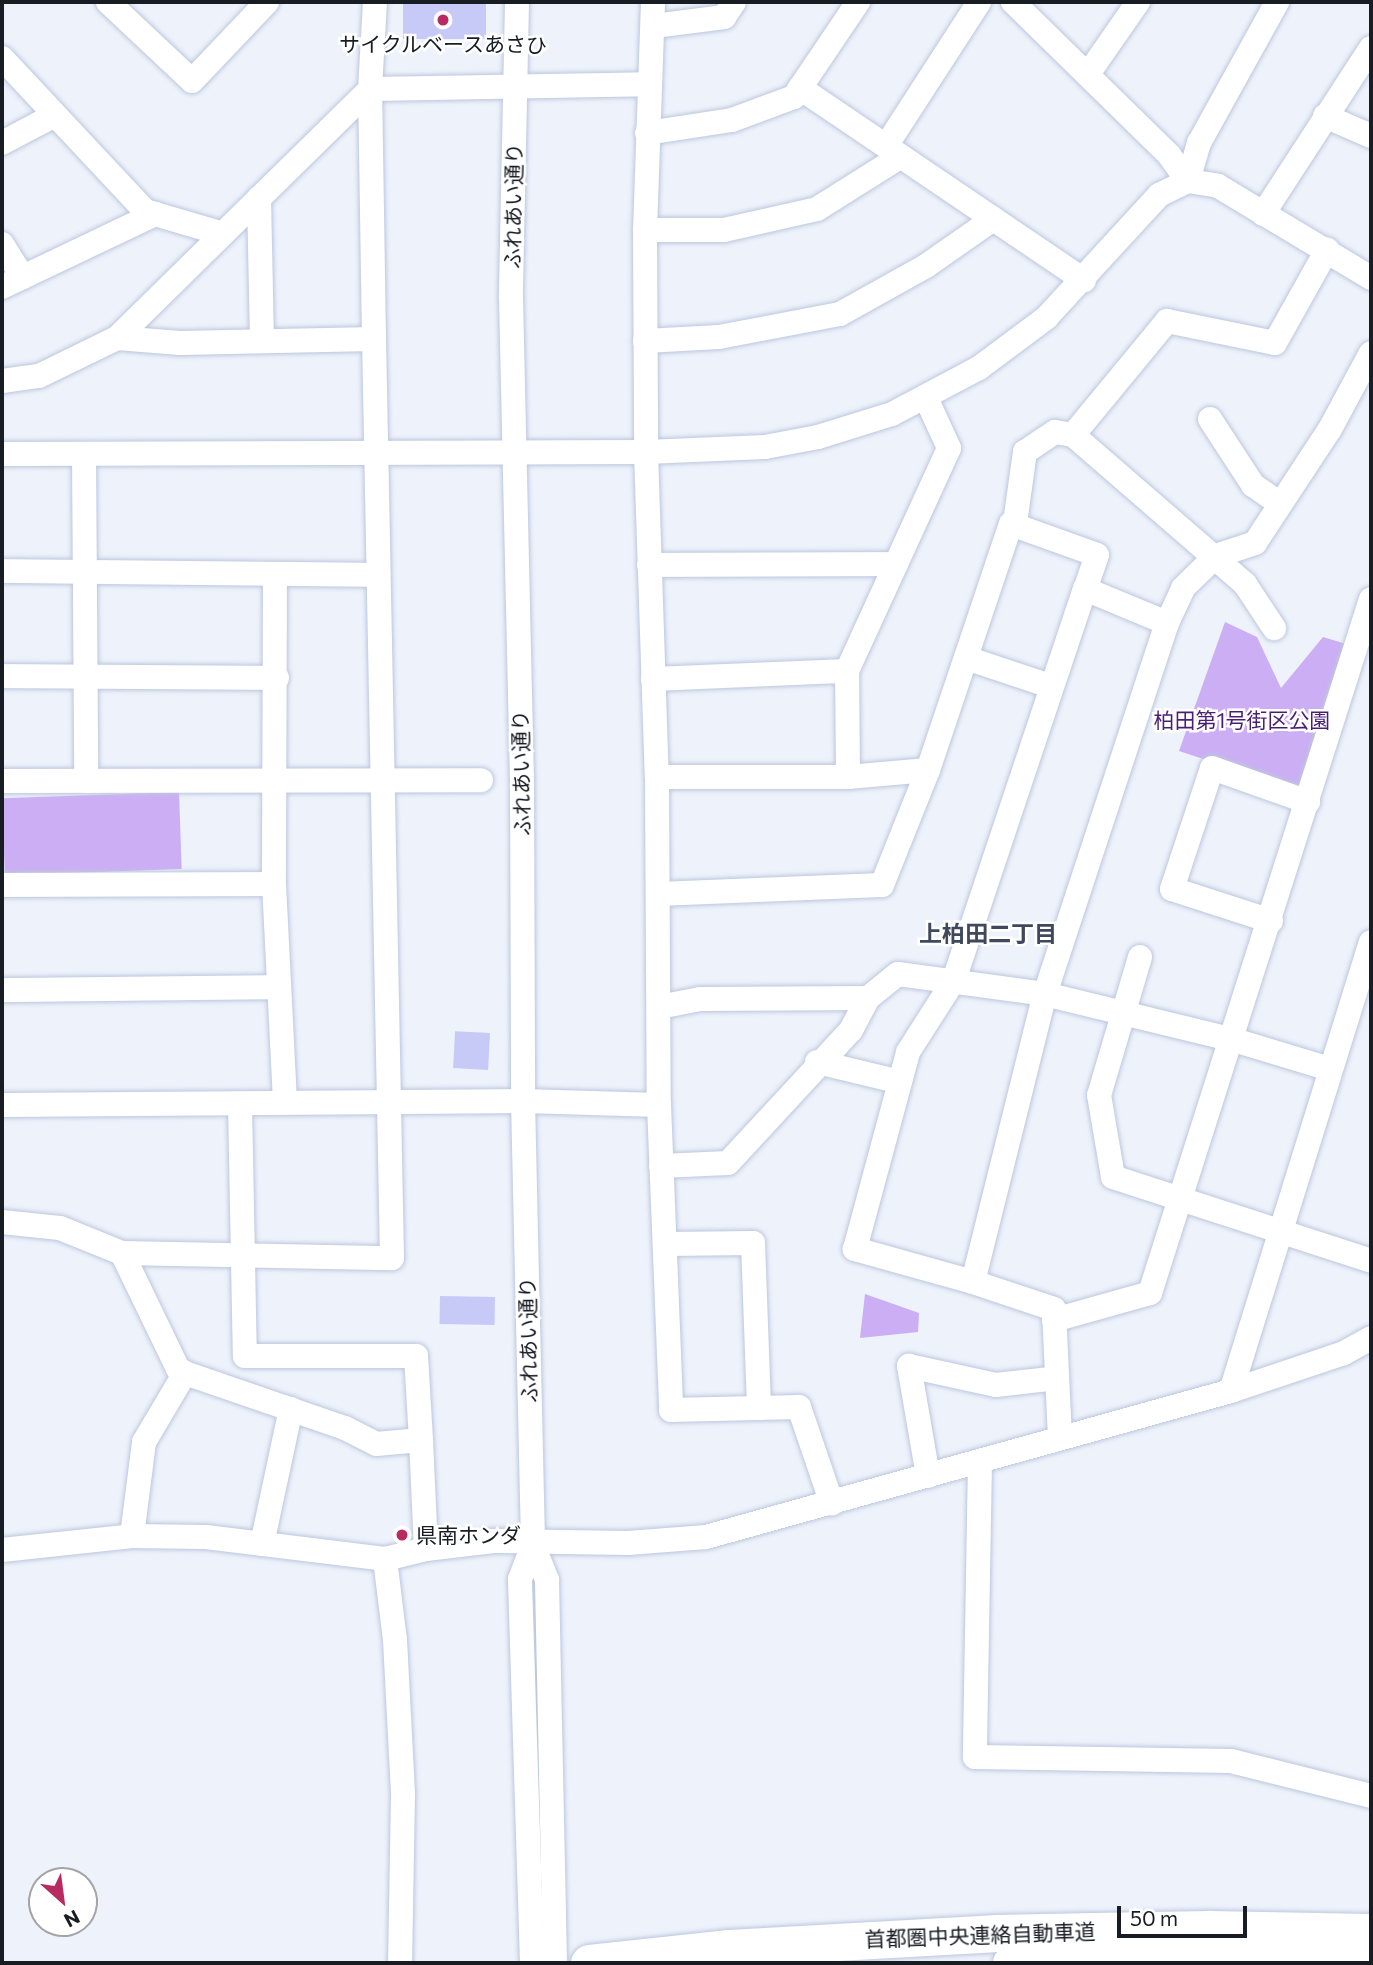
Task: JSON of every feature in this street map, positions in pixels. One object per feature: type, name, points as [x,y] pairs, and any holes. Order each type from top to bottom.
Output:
[{"type":"highway","name":"首都圏中央連絡自動車道","points":[[589,1963],[743,1947],[995,1933],[1209,1929],[1371,1932]]},
{"type":"highway","name":"首都圏中央連絡自動車道","points":[[1011,1963],[1197,1958],[1371,1962]]},
{"type":"street","points":[[108,2],[192,82],[267,2]]},
{"type":"street","points":[[2,1222],[60,1228],[122,1253],[243,1253],[392,1258],[377,575],[370,89],[375,2]]},
{"type":"street","name":"ふれあい通り","points":[[517,2],[514,452],[523,1101],[533,1545],[547,1580],[555,1963]]},
{"type":"street","points":[[734,2],[724,17],[653,14],[647,133],[646,452],[657,777],[659,1105],[671,1410],[799,1407],[832,1504]]},
{"type":"street","points":[[647,133],[732,120],[777,106],[800,88],[858,2]]},
{"type":"street","points":[[645,230],[724,230],[817,209],[893,151],[979,2]]},
{"type":"street","points":[[1013,2],[1169,155],[1188,181]]},
{"type":"street","points":[[1088,74],[1138,2]]},
{"type":"street","points":[[1188,181],[1199,143],[1277,2]]},
{"type":"street","points":[[1263,214],[1371,48]]},
{"type":"street","points":[[2,58],[53,116],[145,211],[223,234]]},
{"type":"street","points":[[2,381],[38,376],[117,338],[370,89],[650,84]]},
{"type":"street","points":[[800,88],[1084,280]]},
{"type":"street","points":[[2,142],[53,116]]},
{"type":"street","points":[[1325,116],[1371,136]]},
{"type":"street","points":[[2,454],[646,452],[793,442],[860,426],[926,398],[1017,342],[1084,280],[1159,195],[1188,181],[1218,186],[1371,278]]},
{"type":"street","points":[[259,198],[262,339]]},
{"type":"street","points":[[2,244],[13,282],[155,214]]},
{"type":"street","points":[[645,341],[719,337],[840,314],[926,266],[993,219]]},
{"type":"street","points":[[1073,435],[1167,321],[1275,343],[1326,250]]},
{"type":"street","points":[[117,338],[180,343],[262,339],[374,339]]},
{"type":"street","points":[[973,1282],[1045,995],[1167,623],[1183,588],[1216,556],[1255,543],[1330,429],[1371,353]]},
{"type":"street","points":[[848,777],[847,671],[948,448],[926,398]]},
{"type":"street","points":[[1210,419],[1253,485],[1280,504]]},
{"type":"street","points":[[1016,523],[1026,452],[1055,432],[1073,435],[1216,556],[1245,584],[1274,628]]},
{"type":"street","points":[[84,454],[86,781]]},
{"type":"street","points":[[658,894],[882,885],[928,770],[1008,527],[1016,523],[1097,555],[1050,686],[954,979],[908,1052],[855,1249],[973,1282],[1054,1309],[1060,1438]]},
{"type":"street","points":[[649,565],[896,564]]},
{"type":"street","points":[[2,571],[377,575]]},
{"type":"street","points":[[275,574],[277,678],[274,884],[285,1103]]},
{"type":"street","points":[[1086,589],[1167,623]]},
{"type":"street","points":[[1054,1320],[1150,1293],[1234,1040],[1308,802],[1362,660],[1371,599]]},
{"type":"street","points":[[966,658],[1050,686]]},
{"type":"street","points":[[653,679],[847,671]]},
{"type":"street","points":[[2,676],[277,678]]},
{"type":"street","points":[[1271,921],[1172,889],[1212,768],[1308,802]]},
{"type":"street","points":[[657,777],[848,777],[928,770]]},
{"type":"street","points":[[2,781],[481,780]]},
{"type":"street","points":[[2,885],[274,884]]},
{"type":"street","points":[[1231,1391],[1371,942]]},
{"type":"street","points":[[1140,957],[1099,1095],[1113,1177],[1280,1235],[1371,1261]]},
{"type":"street","points":[[662,1166],[728,1163],[817,1062],[851,1030],[868,998],[898,974],[954,979],[1045,995],[1234,1040],[1330,1069]]},
{"type":"street","points":[[2,990],[278,987]]},
{"type":"street","points":[[659,1007],[700,999],[868,998]]},
{"type":"street","points":[[817,1062],[900,1082]]},
{"type":"street","points":[[2,1105],[523,1101],[659,1105]]},
{"type":"street","points":[[240,1104],[245,1356],[416,1356],[426,1549]]},
{"type":"street","points":[[665,1244],[753,1243],[759,1408]]},
{"type":"street","points":[[122,1253],[178,1368],[185,1373],[291,1409],[376,1444],[421,1440]]},
{"type":"street","points":[[2,1550],[132,1536],[262,1544],[385,1559],[426,1549],[494,1541],[533,1545],[706,1537],[1231,1391],[1344,1353],[1371,1338]]},
{"type":"street","points":[[928,1476],[909,1366],[996,1385],[1057,1378]]},
{"type":"street","points":[[132,1536],[144,1443],[185,1373]]},
{"type":"street","points":[[262,1544],[291,1409]]},
{"type":"street","points":[[979,1461],[975,1757],[1231,1760],[1371,1796]]},
{"type":"street","name":"ふれあい通り","points":[[532,1963],[520,1579],[533,1545]]},
{"type":"street","points":[[385,1559],[395,1640],[403,1794],[400,1963]]},
{"type":"green space","name":"柏田第1号街区公園","points":[[1225,622],[1257,637],[1281,688],[1323,637],[1356,647],[1301,791],[1179,751]]},
{"type":"green space","points":[[179,792],[182,869],[5,875],[2,798]]},
{"type":"green space","points":[[865,1294],[919,1313],[918,1332],[860,1338]]},
{"type":"building","name":"サイクルベースあさひ","points":[[403,2],[486,2],[486,39],[403,39]]},
{"type":"building","points":[[455,1031],[490,1033],[488,1070],[453,1068]]},
{"type":"building","points":[[440,1296],[495,1297],[495,1325],[440,1324]]},
{"type":"place","name":"サイクルベースあさひ","points":[[443,20]]},
{"type":"place","name":"県南ホンダ","points":[[402,1535]]},
{"type":"district","name":"上柏田二丁目","points":[[988,933]]}]
